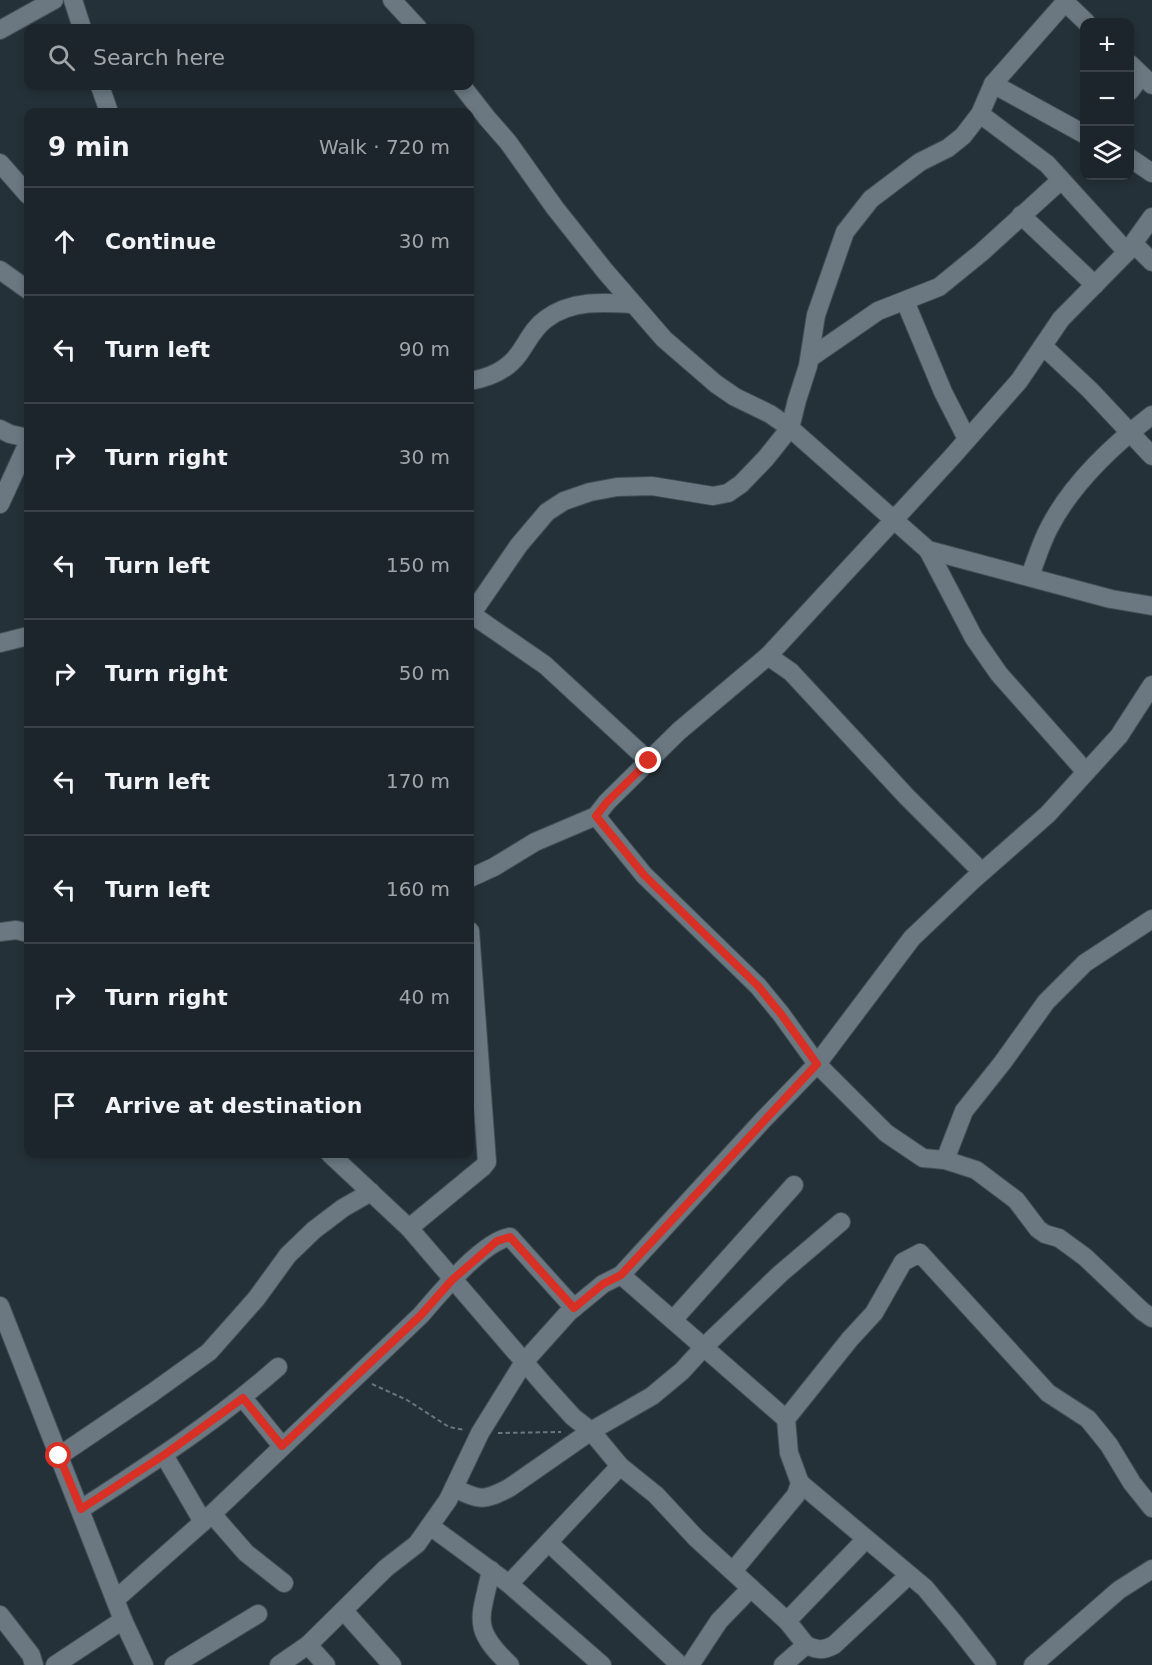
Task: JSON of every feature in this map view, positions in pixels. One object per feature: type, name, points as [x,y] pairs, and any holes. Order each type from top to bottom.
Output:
[{"type":"street","points":[[0,30],[54,0]]},
{"type":"street","points":[[73,0],[81,24]]},
{"type":"street","points":[[392,0],[414,24]]},
{"type":"street","points":[[474,609],[519,546],[547,512],[564,501],[590,492],[617,487],[652,486],[713,496],[728,493],[741,484],[790,429],[810,358],[816,315],[845,232],[871,199],[920,162],[948,148],[963,136],[980,114],[993,84],[1066,1],[1082,18]]},
{"type":"street","points":[[993,84],[1080,132]]},
{"type":"street","points":[[101,90],[108,108]]},
{"type":"street","points":[[465,90],[508,142],[555,208],[632,304],[664,339],[716,384],[735,397],[770,414],[790,429],[928,550],[974,638],[999,674],[1086,772]]},
{"type":"street","points":[[980,114],[1047,164],[1130,248],[1152,262]]},
{"type":"street","points":[[1134,161],[1152,172]]},
{"type":"street","points":[[0,163],[24,190]]},
{"type":"street","points":[[810,358],[878,311],[939,287],[982,252],[1061,180]]},
{"type":"street","points":[[1022,215],[1095,285]]},
{"type":"street","points":[[474,876],[535,842],[596,816],[607,802],[679,731],[768,656],[1019,381],[1061,319],[1130,248],[1152,216]]},
{"type":"street","points":[[0,270],[24,287]]},
{"type":"street","points":[[904,301],[943,392],[967,439]]},
{"type":"street","points":[[474,380],[501,371],[517,357],[533,332],[547,318],[573,307],[595,302],[632,304]]},
{"type":"street","points":[[1043,346],[1132,433],[1152,456]]},
{"type":"street","points":[[1030,576],[1048,529],[1067,499],[1096,465],[1152,415]]},
{"type":"street","points":[[0,429],[24,437]]},
{"type":"street","points":[[0,504],[24,452]]},
{"type":"street","points":[[928,550],[1111,599],[1152,606]]},
{"type":"street","points":[[474,618],[545,664],[649,761]]},
{"type":"street","points":[[0,643],[24,637]]},
{"type":"street","points":[[768,656],[791,672],[907,797],[982,872]]},
{"type":"street","points":[[279,1665],[308,1644],[386,1568],[417,1544],[454,1488],[480,1433],[524,1362],[574,1308],[603,1284],[621,1275],[817,1064],[912,938],[1048,814],[1119,736],[1152,685]]},
{"type":"street","points":[[596,816],[644,875],[758,986],[817,1064],[886,1132],[923,1158],[945,1160],[976,1170],[1016,1200],[1038,1229],[1045,1234],[1059,1238],[1085,1257],[1152,1318]]},
{"type":"street","points":[[945,1160],[964,1111],[1046,1002],[1085,963],[1152,919]]},
{"type":"street","points":[[0,932],[16,930],[24,932]]},
{"type":"street","points":[[408,1228],[487,1162],[474,985]]},
{"type":"street","points":[[334,1158],[408,1228],[573,1418],[591,1431],[620,1466],[656,1495],[696,1538],[787,1621],[806,1645],[825,1650],[834,1645],[909,1575]]},
{"type":"street","points":[[673,1320],[794,1185]]},
{"type":"street","points":[[59,1456],[209,1352],[256,1299],[288,1255],[314,1230],[343,1208],[371,1192]]},
{"type":"street","points":[[454,1488],[479,1499],[494,1496],[591,1431],[652,1396],[682,1371],[780,1275],[841,1222]]},
{"type":"street","points":[[116,1599],[208,1518],[421,1315],[452,1280],[497,1241],[510,1237],[574,1308]]},
{"type":"street","points":[[786,1419],[874,1312],[903,1262],[920,1253],[1048,1393],[1088,1419],[1109,1444],[1132,1483],[1152,1508]]},
{"type":"street","points":[[621,1275],[786,1419],[789,1453],[800,1483],[925,1588],[987,1665]]},
{"type":"street","points":[[0,1306],[123,1620],[144,1665]]},
{"type":"street","points":[[81,1509],[164,1455],[243,1398],[278,1367]]},
{"type":"street","points":[[243,1398],[282,1446]]},
{"type":"street","points":[[164,1455],[208,1518],[246,1553],[285,1583]]},
{"type":"street","points":[[509,1584],[620,1466]]},
{"type":"street","points":[[733,1571],[796,1495],[800,1483]]},
{"type":"street","points":[[430,1526],[509,1584],[602,1665]]},
{"type":"street","points":[[787,1621],[866,1539]]},
{"type":"street","points":[[549,1543],[680,1665]]},
{"type":"street","points":[[1033,1665],[1119,1590],[1152,1569]]},
{"type":"street","points":[[491,1570],[480,1620],[487,1640],[510,1665]]},
{"type":"street","points":[[690,1665],[719,1621],[751,1588]]},
{"type":"street","points":[[344,1611],[392,1665]]},
{"type":"street","points":[[174,1665],[258,1614]]},
{"type":"street","points":[[0,1615],[31,1655],[34,1665]]},
{"type":"street","points":[[55,1665],[123,1620]]},
{"type":"street","points":[[308,1644],[326,1665]]},
{"type":"street","points":[[783,1665],[806,1645]]},
{"type":"route","points":[[59,1456],[81,1509],[164,1455],[243,1398],[282,1446],[421,1315],[452,1280],[503,1238],[510,1237],[574,1308],[603,1284],[621,1275],[817,1064],[758,986],[644,875],[596,816],[649,761]]}]
